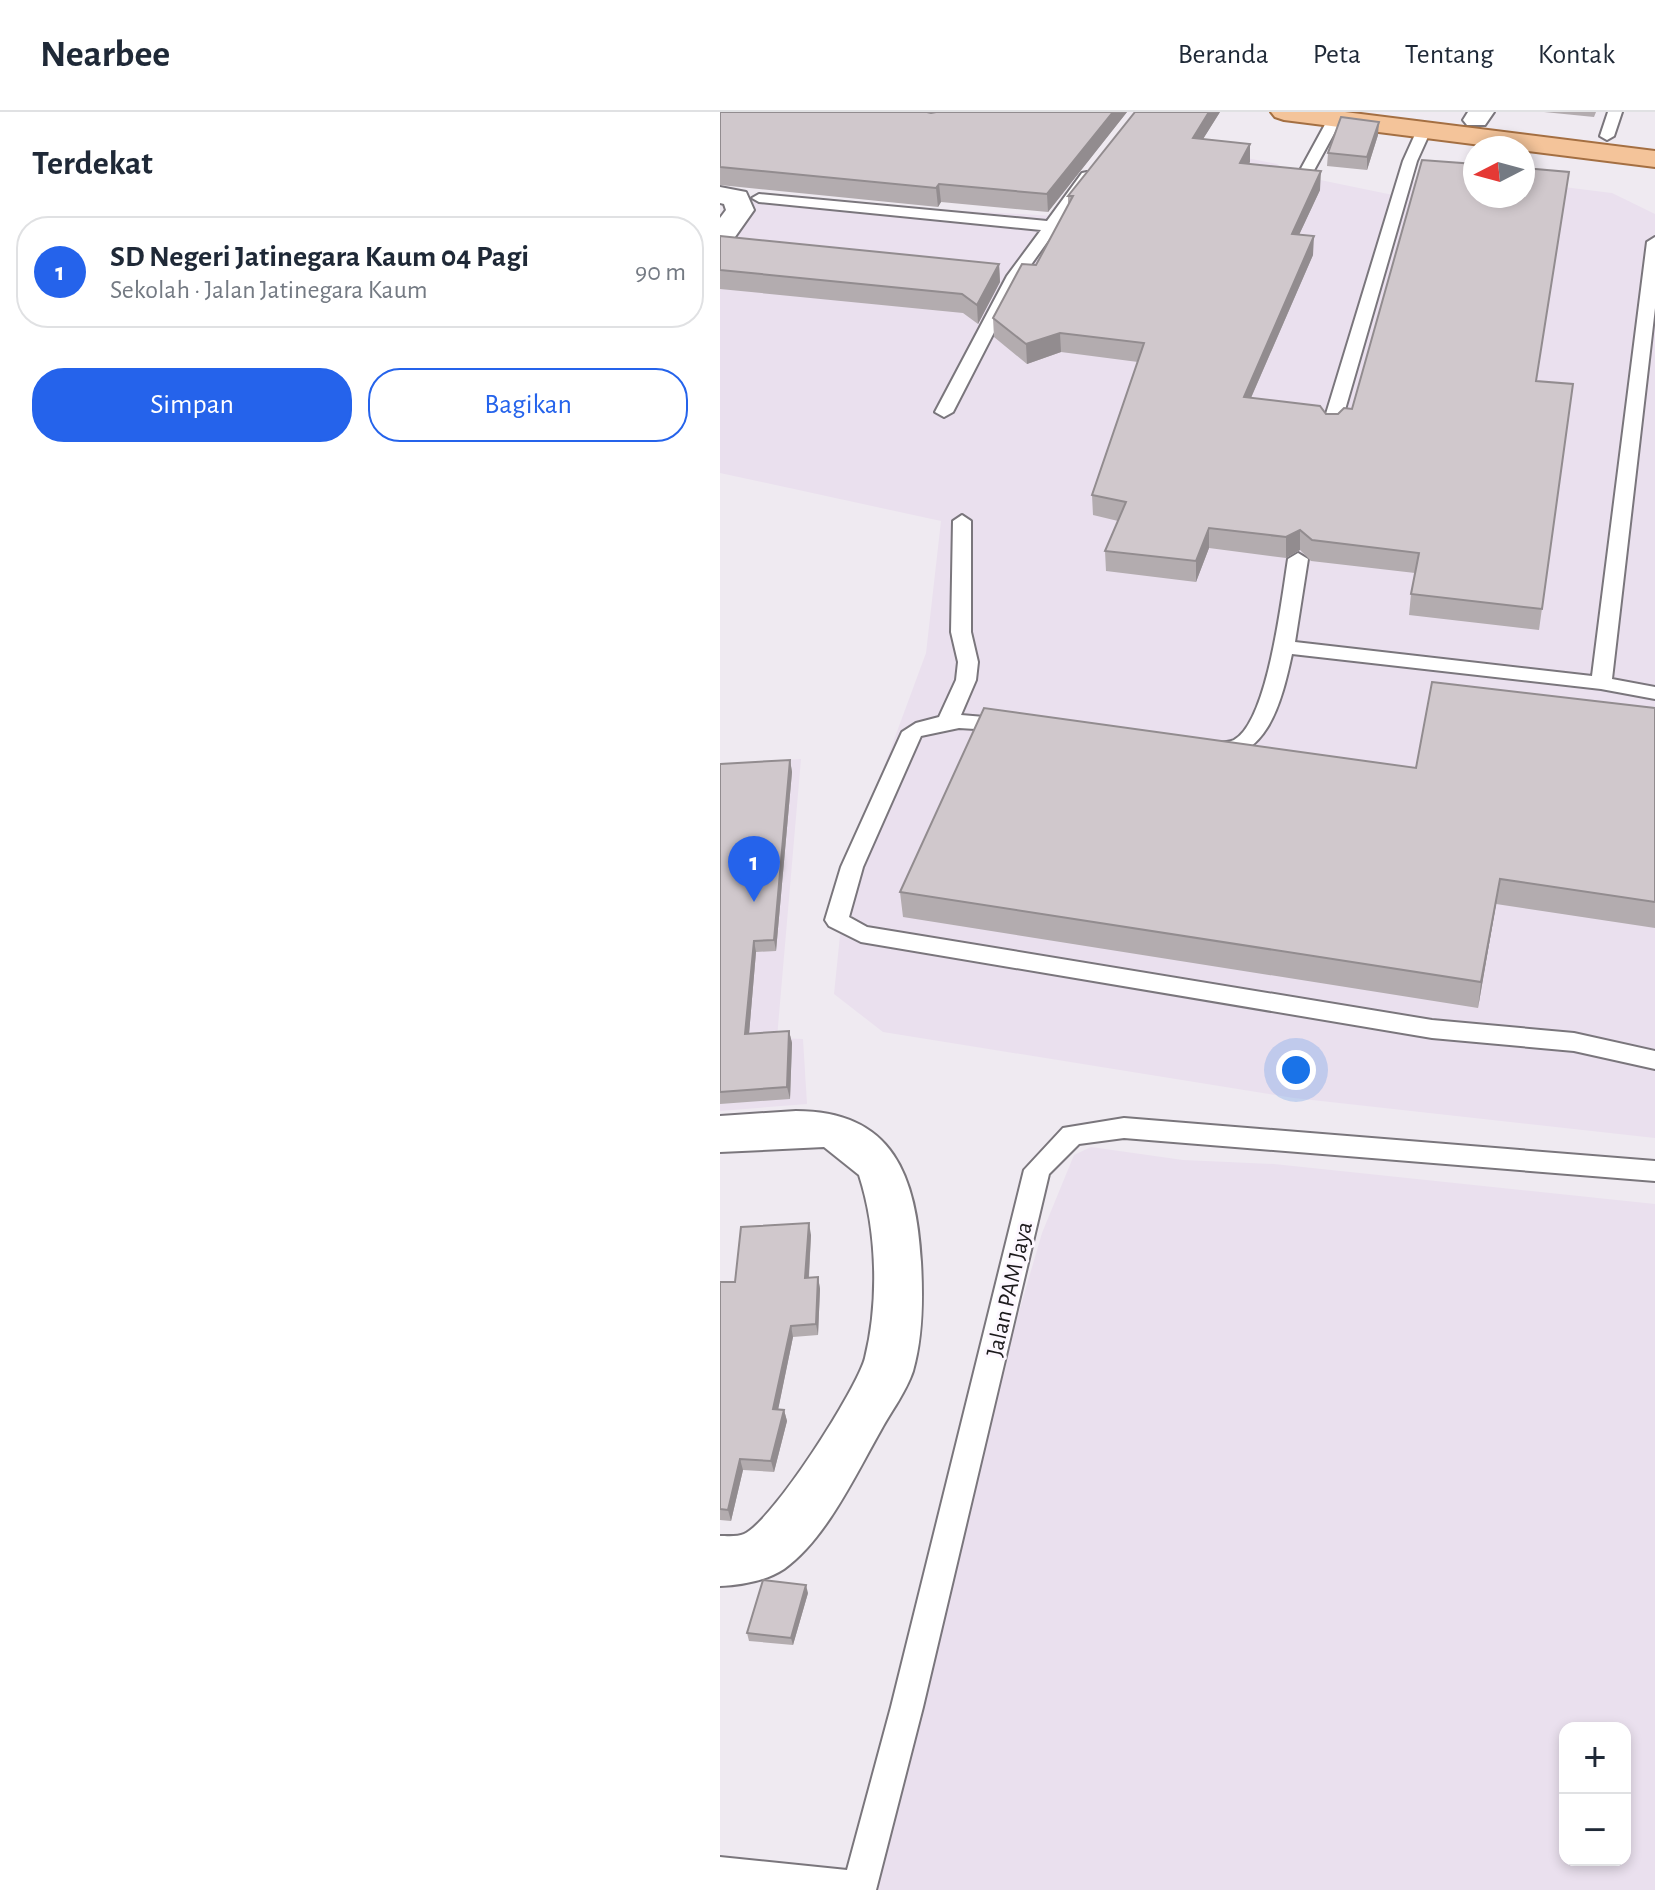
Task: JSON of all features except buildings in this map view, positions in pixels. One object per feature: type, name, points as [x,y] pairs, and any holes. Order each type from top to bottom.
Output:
[{"type":"main road","points":[[1284,112],[1335,119],[1419,121],[1655,159]]},
{"type":"main road","points":[[1486,130],[1611,124],[1655,142]]},
{"type":"street","points":[[720,195],[736,198],[740,210],[720,238]]},
{"type":"street","points":[[720,1134],[812,1129],[831,1130],[851,1140],[880,1169],[894,1224],[898,1309],[886,1374],[841,1453],[786,1530],[765,1552],[742,1560],[720,1561]]},
{"type":"lane","points":[[1305,174],[1335,119]]},
{"type":"lane","points":[[1331,427],[1417,162],[1419,121]]},
{"type":"lane","points":[[944,412],[1007,275],[1050,226],[1102,158]]},
{"type":"lane","points":[[759,198],[1050,226]]},
{"type":"lane","points":[[1601,683],[1655,242]]},
{"type":"lane","points":[[948,721],[966,680],[968,662],[961,632],[962,521]]},
{"type":"lane","points":[[1189,748],[1239,746],[1254,736],[1277,679],[1298,559]]},
{"type":"lane","points":[[1284,647],[1601,683],[1655,693]]},
{"type":"lane","points":[[1037,729],[948,721],[929,723],[912,732],[852,867],[837,920],[861,934],[1401,1024],[1574,1042],[1655,1060]]},
{"type":"lane","name":"Jalan PAM Jaya","points":[[720,1874],[859,1889],[907,1707],[1037,1170],[1072,1135],[1124,1128],[1655,1171]]},
{"type":"shaded area","points":[[1182,145],[1277,164],[1291,174],[1398,196],[1426,170],[1463,190],[1463,208],[1535,208],[1535,183],[1612,193],[1655,214],[1655,1138],[1294,1098],[883,1032],[834,994],[847,867],[926,653],[941,521],[720,473],[720,226],[749,199],[1055,216]]},
{"type":"shaded area","points":[[801,759],[777,1038],[803,1039],[807,1104],[720,1111],[720,766]]},
{"type":"shaded area","points":[[1091,1147],[1183,1160],[1274,1164],[1655,1204],[1655,1890],[720,1890],[720,1884],[854,1878],[1042,1233],[1074,1155]]},
{"type":"place","name":"SD Negeri Jatinegara Kaum 04 Pagi","points":[[754,902]]}]
